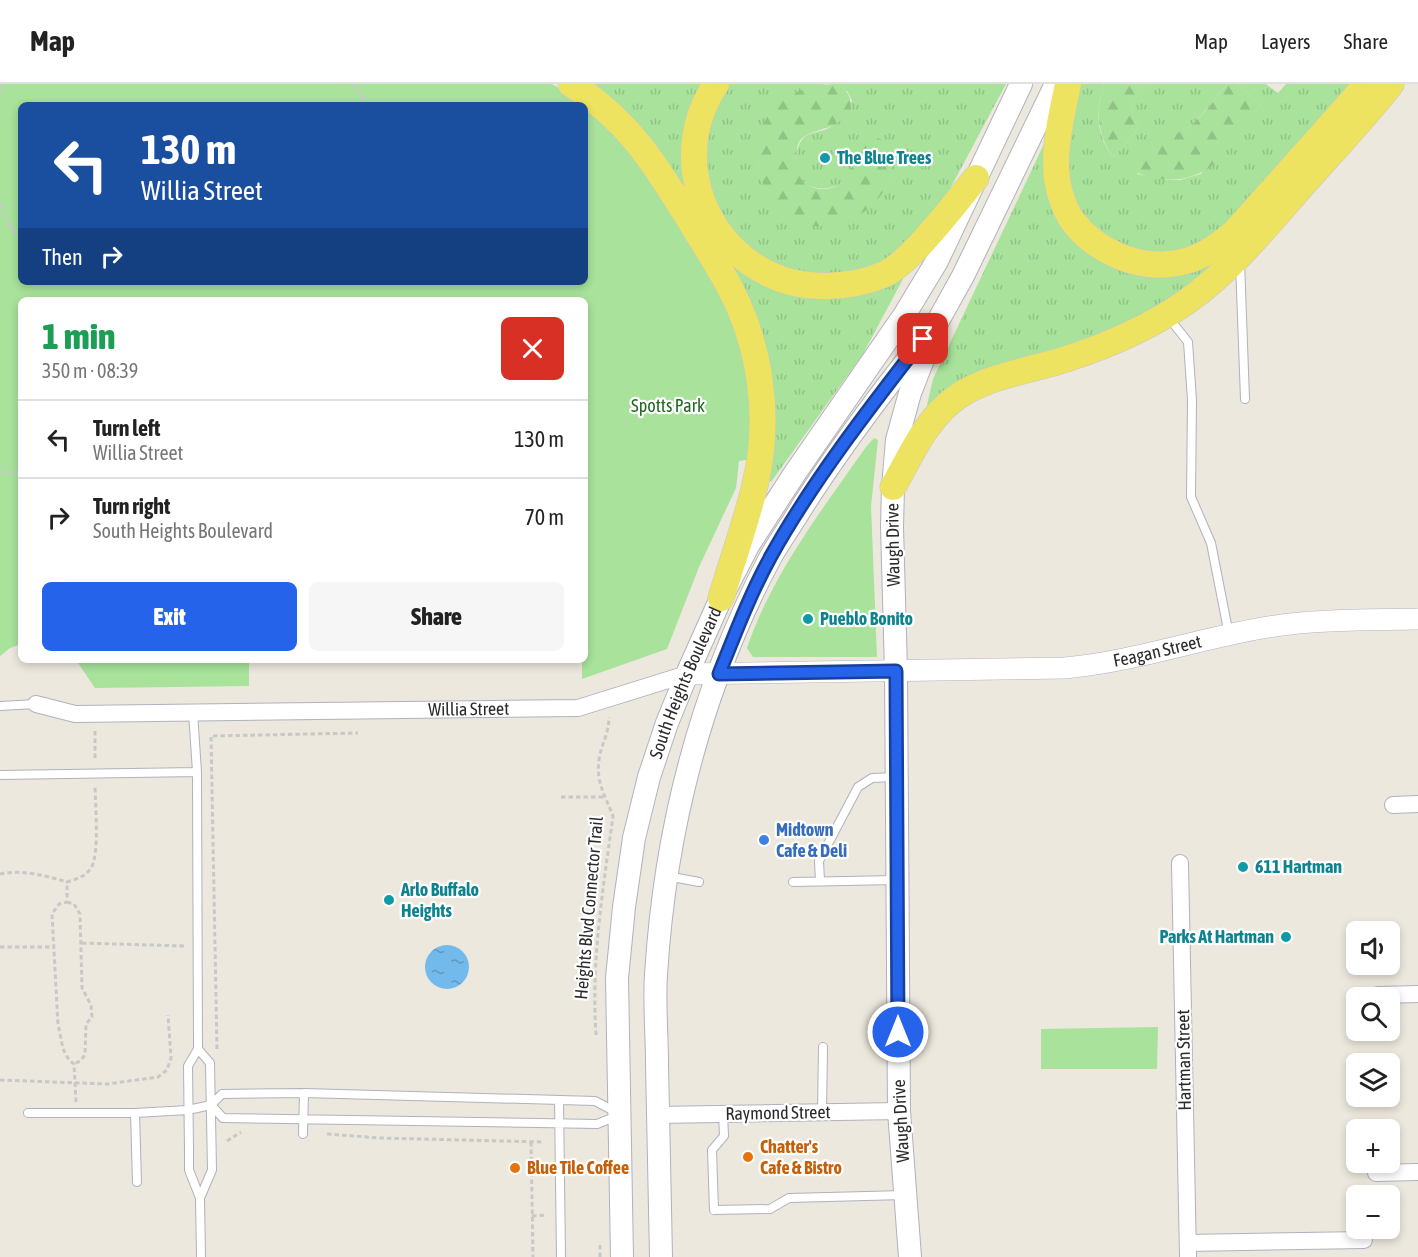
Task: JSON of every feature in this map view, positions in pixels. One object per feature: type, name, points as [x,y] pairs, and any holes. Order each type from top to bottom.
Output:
[{"type":"main road","points":[[571,84],[607,109],[630,132],[647,154],[729,286],[755,351],[761,383],[761,449],[755,484],[721,598]]},
{"type":"main road","points":[[716,84],[701,112],[693,141],[693,166],[699,193],[709,218],[725,240],[744,258],[769,274],[796,284],[826,286],[859,283],[887,273],[909,256],[976,178],[1021,84]]},
{"type":"main road","name":"Waugh Drive","points":[[910,1257],[899,1111],[896,671],[892,487],[897,440],[910,393],[938,321],[963,276],[1056,84]]},
{"type":"main road","points":[[1068,84],[1055,149],[1057,180],[1064,203],[1075,225],[1097,244],[1120,257],[1145,263],[1169,264],[1194,258],[1215,249],[1234,233],[1367,84]]},
{"type":"main road","points":[[892,487],[925,429],[948,404],[970,389],[995,379],[1098,349],[1131,335],[1190,300],[1239,256],[1391,84]]},
{"type":"main road","name":"South Heights Boulevard","points":[[622,1257],[617,978],[634,838],[667,723],[721,598],[754,536],[905,314],[937,261],[976,178]]},
{"type":"main road","name":"South Heights Boulevard","points":[[661,1257],[656,978],[670,844],[698,732],[746,607],[771,556],[814,488],[881,393],[938,321]]},
{"type":"main road","points":[[621,936],[659,940]]},
{"type":"main road","points":[[621,1114],[658,1114]]},
{"type":"street","name":"Feagan Street","points":[[896,671],[1065,668],[1098,665],[1229,635],[1290,624],[1418,619]]},
{"type":"street","name":"Willia Street","points":[[36,704],[75,714],[578,708],[687,674],[896,671]]},
{"type":"street","points":[[1393,805],[1418,804]]},
{"type":"street","name":"Hartman Street","points":[[1180,863],[1188,1250]]},
{"type":"street","points":[[1400,994],[1418,993]]},
{"type":"street","name":"Raymond Street","points":[[658,1114],[899,1111]]},
{"type":"street","points":[[1400,1172],[1418,1172]]},
{"type":"street","points":[[1188,1250],[1364,1240]]},
{"type":"lane","points":[[1239,256],[1245,399]]},
{"type":"lane","points":[[1167,314],[1188,342],[1192,400],[1191,497],[1211,543],[1229,635]]},
{"type":"lane","points":[[0,706],[36,704]]},
{"type":"lane","points":[[193,712],[197,772],[198,1049],[188,1066],[188,1110],[189,1170],[200,1198],[201,1257]]},
{"type":"lane","points":[[0,775],[197,772]]},
{"type":"lane","points":[[820,881],[819,861],[858,787],[872,778],[897,777]]},
{"type":"lane","points":[[666,876],[699,882]]},
{"type":"lane","points":[[793,882],[897,880]]},
{"type":"lane","points":[[822,1112],[823,1047]]},
{"type":"lane","points":[[198,1049],[210,1063],[212,1170],[200,1198]]},
{"type":"lane","points":[[28,1113],[135,1113],[188,1110],[211,1105],[222,1094],[304,1093],[595,1101],[621,1114]]},
{"type":"lane","points":[[303,1134],[304,1093]]},
{"type":"lane","points":[[559,1100],[561,1257]]},
{"type":"lane","points":[[211,1105],[223,1118],[597,1124],[621,1114]]},
{"type":"lane","points":[[135,1113],[137,1182]]},
{"type":"lane","points":[[723,1113],[724,1136],[712,1150],[714,1210],[770,1209],[789,1198],[906,1195]]},
{"type":"path","points":[[0,93],[1,84]]},
{"type":"path","points":[[352,84],[364,102]]},
{"type":"path","points":[[0,202],[4,215],[16,234]]},
{"type":"path","points":[[0,471],[18,474]]},
{"type":"path","name":"Heights Blvd Connector Trail","points":[[596,1035],[595,954],[613,816],[603,796],[599,781],[599,758],[609,730],[609,698]]},
{"type":"path","points":[[0,874],[44,875],[67,882],[81,877],[91,868],[96,855],[95,714]]},
{"type":"path","points":[[219,1056],[216,1046],[211,736],[358,733]]},
{"type":"path","points":[[561,797],[603,796]]},
{"type":"path","points":[[67,882],[67,902]]},
{"type":"path","points":[[67,902],[74,904],[80,914],[82,988],[91,1005],[92,1017],[86,1024],[85,1056],[74,1064],[63,1053],[62,1038],[57,1025],[53,948],[52,914],[59,904],[67,902]]},
{"type":"path","points":[[82,943],[198,947]]},
{"type":"path","points":[[0,947],[53,948]]},
{"type":"path","points":[[0,1080],[107,1084],[158,1077],[167,1070],[171,1058],[168,1015]]},
{"type":"path","points":[[74,1064],[76,1083]]},
{"type":"path","points":[[324,1134],[380,1138],[544,1142]]},
{"type":"path","points":[[531,1142],[533,1257]]},
{"type":"path","points":[[531,1216],[561,1215]]},
{"type":"green space","name":"Spotts Park","points":[[0,84],[552,84],[582,102],[18,102],[18,285],[588,285],[588,105],[601,113],[646,166],[728,307],[750,370],[751,459],[739,461],[736,488],[699,567],[667,649],[582,679],[582,663],[588,663],[588,297],[18,297],[18,645],[0,656]]},
{"type":"green space","points":[[586,84],[708,84],[686,151],[746,270],[900,277],[903,279],[863,354],[771,482],[768,479]]},
{"type":"green space","points":[[726,84],[826,84],[794,93],[758,152],[759,168],[763,181],[856,217],[874,203],[885,188],[892,170],[894,147],[854,157],[848,177],[833,187],[818,188],[804,183],[799,178],[795,166],[799,144],[803,138],[835,124],[852,101],[848,92],[837,84],[1006,84],[935,217],[895,259],[834,279],[764,263],[717,213],[703,149]]},
{"type":"green space","points":[[837,84],[849,95],[850,112],[835,125],[809,134],[798,143],[796,166],[798,174],[811,186],[819,189],[836,186],[850,172],[860,142],[878,138],[894,147],[890,178],[875,202],[847,222],[829,226],[805,224],[782,213],[768,196],[758,159],[760,133],[771,111],[784,99],[801,90]]},
{"type":"green space","points":[[1078,84],[1104,84],[1099,113],[1100,132],[1114,157],[1139,128],[1132,110],[1137,94],[1146,84],[1227,84],[1191,125],[1174,135],[1164,137],[1137,174],[1180,180],[1201,174],[1260,105],[1237,84],[1266,84],[1278,93],[1286,84],[1355,84],[1211,242],[1160,256],[1110,242],[1081,214],[1064,171]]},
{"type":"green space","points":[[1104,84],[1146,84],[1133,105],[1133,116],[1139,128],[1114,157],[1104,140],[1099,122]]},
{"type":"green space","points":[[1227,84],[1237,84],[1260,105],[1211,167],[1191,177],[1169,180],[1147,177],[1127,167],[1155,134],[1178,133],[1196,121]]},
{"type":"green space","points":[[1044,144],[1108,261],[1241,242],[1165,307],[928,408],[933,379]]},
{"type":"green space","points":[[874,438],[878,440],[871,506],[877,657],[753,657],[747,648],[757,621],[784,568],[799,543]]},
{"type":"green space","points":[[78,663],[249,663],[249,686],[95,688]]},
{"type":"green space","points":[[1158,1027],[1157,1069],[1041,1069],[1041,1029]]},
{"type":"water","points":[[447,945],[455,946],[463,951],[468,959],[468,975],[463,983],[455,988],[447,989],[439,988],[431,983],[426,975],[425,967],[426,959],[431,951],[439,946]]},
{"type":"place","name":"The Blue Trees","points":[[825,158]]},
{"type":"place","name":"Pueblo Bonito","points":[[808,619]]},
{"type":"place","name":"Midtown Cafe & Deli","points":[[764,840]]},
{"type":"place","name":"611 Hartman","points":[[1243,867]]},
{"type":"place","name":"Arlo Buffalo Heights","points":[[389,900]]},
{"type":"place","name":"Parks At Hartman","points":[[1286,937]]},
{"type":"place","name":"Chatter's Cafe & Bistro","points":[[748,1157]]},
{"type":"place","name":"Blue Tile Coffee","points":[[515,1168]]},
{"type":"route","points":[[898,1032],[896,671],[719,674],[746,607],[771,556],[814,488],[881,393],[923,339]]}]
